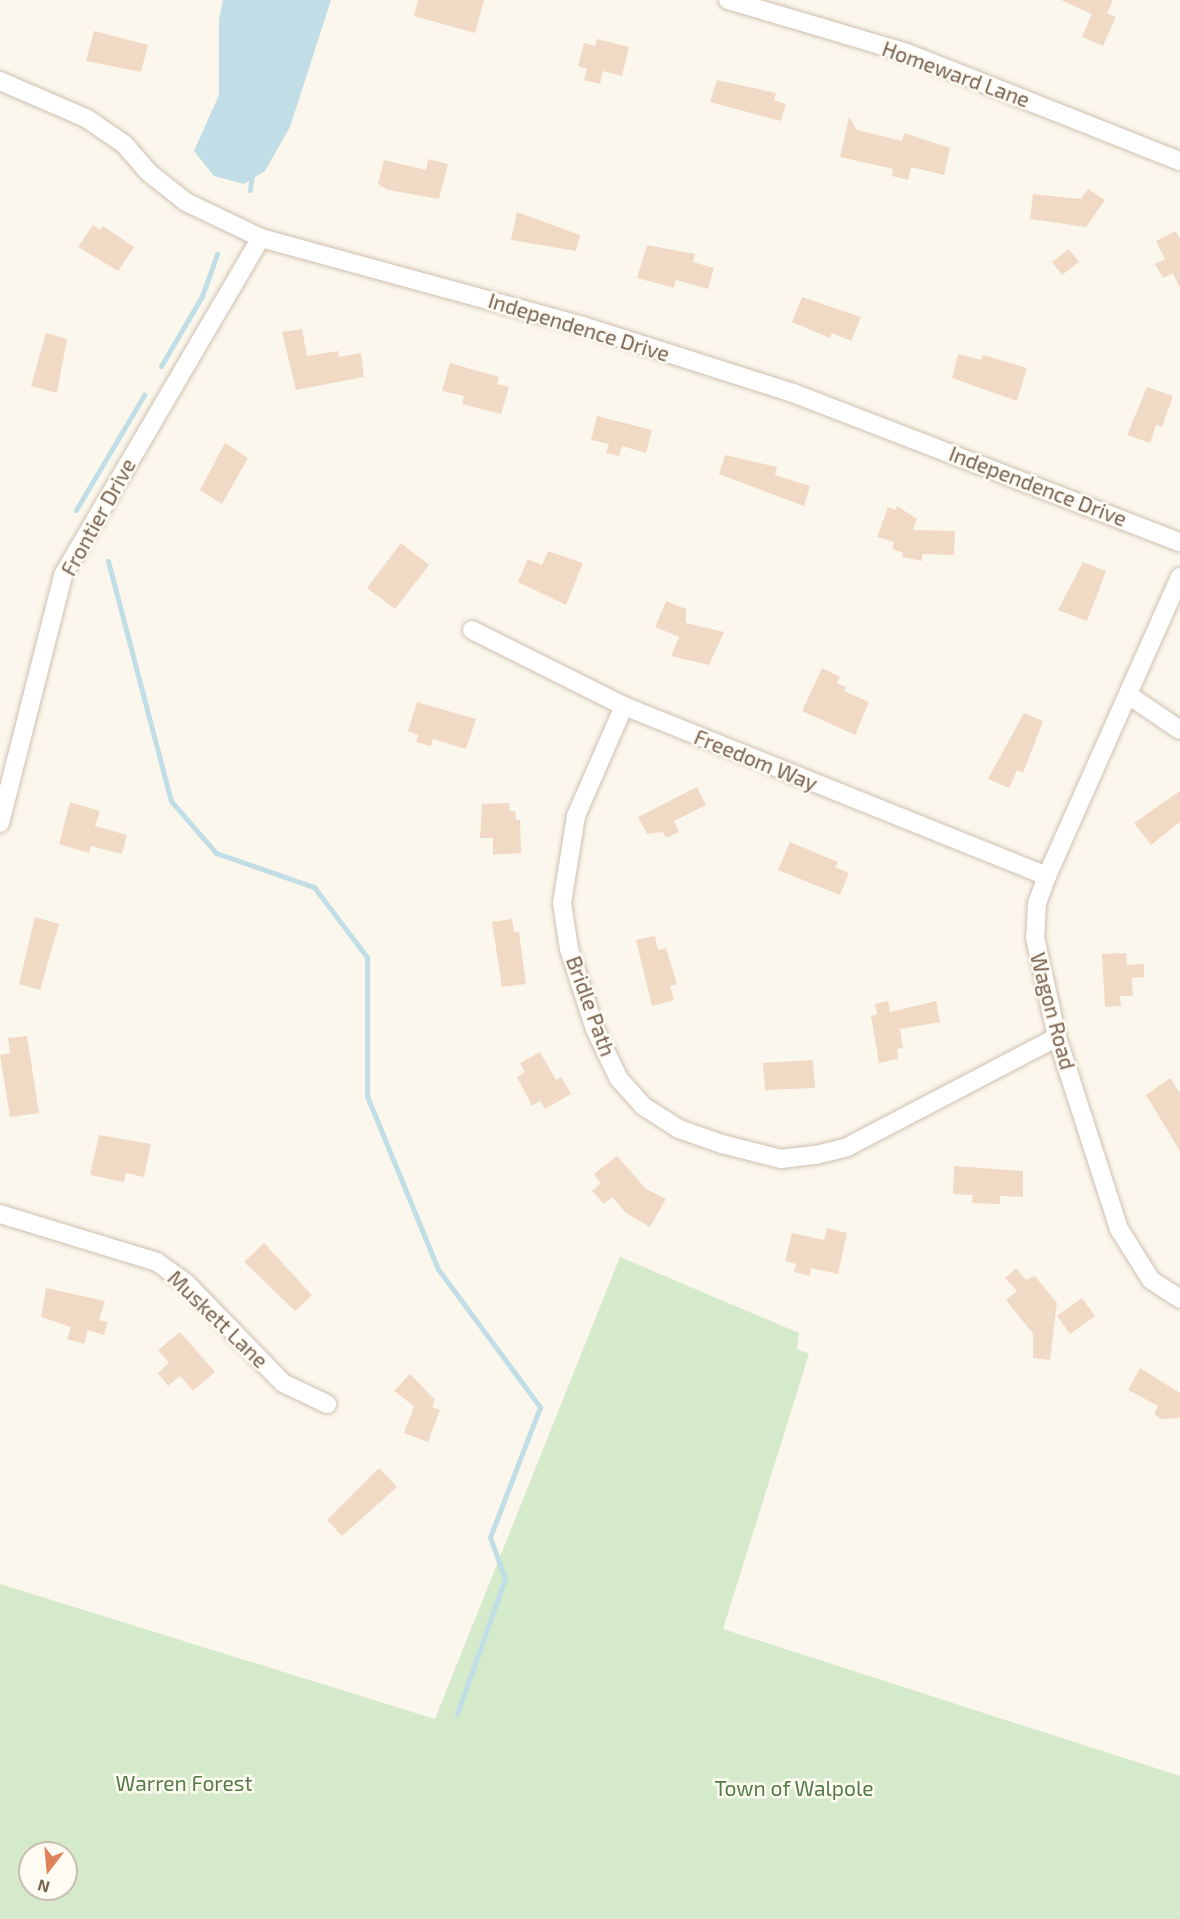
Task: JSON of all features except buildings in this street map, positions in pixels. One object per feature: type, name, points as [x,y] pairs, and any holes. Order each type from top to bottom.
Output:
[{"type":"street","name":"Homeward Lane","points":[[728,0],[907,53],[1180,161]]},
{"type":"street","name":"Independence Drive","points":[[0,81],[86,118],[124,144],[148,172],[186,202],[261,238],[583,326],[793,393],[1180,542]]},
{"type":"street","name":"Frontier Drive","points":[[0,823],[41,678],[63,575],[261,238]]},
{"type":"street","name":"Wagon Road","points":[[1180,577],[1130,696],[1047,876],[1037,903],[1035,948],[1057,1036],[1119,1229],[1151,1280],[1180,1299]]},
{"type":"street","name":"Freedom Way","points":[[472,630],[624,706],[1047,876]]},
{"type":"street","points":[[1130,696],[1180,730]]},
{"type":"street","name":"Bridle Path","points":[[624,706],[576,816],[562,903],[569,949],[595,1029],[619,1079],[643,1106],[679,1129],[722,1144],[781,1159],[816,1155],[846,1147],[1057,1036]]},
{"type":"street","name":"Muskett Lane","points":[[0,1214],[157,1262],[187,1284],[283,1383],[327,1404]]},
{"type":"green space","name":"Town of Walpole","points":[[620,1257],[799,1333],[797,1349],[809,1354],[723,1629],[1180,1776],[1180,1919],[0,1919],[0,1584],[435,1719]]},
{"type":"water","points":[[223,0],[331,0],[290,127],[265,171],[244,184],[214,176],[194,151],[219,95],[219,19]]},
{"type":"waterway","points":[[250,190],[252,174]]},
{"type":"waterway","points":[[161,366],[202,296],[217,254]]},
{"type":"waterway","points":[[76,510],[144,395]]},
{"type":"waterway","points":[[108,561],[171,801],[216,853],[314,887],[367,957],[367,1096],[438,1269],[540,1407],[490,1537],[505,1579],[457,1714]]},
{"type":"park label","name":"Warren Forest","points":[[184,1783]]}]
